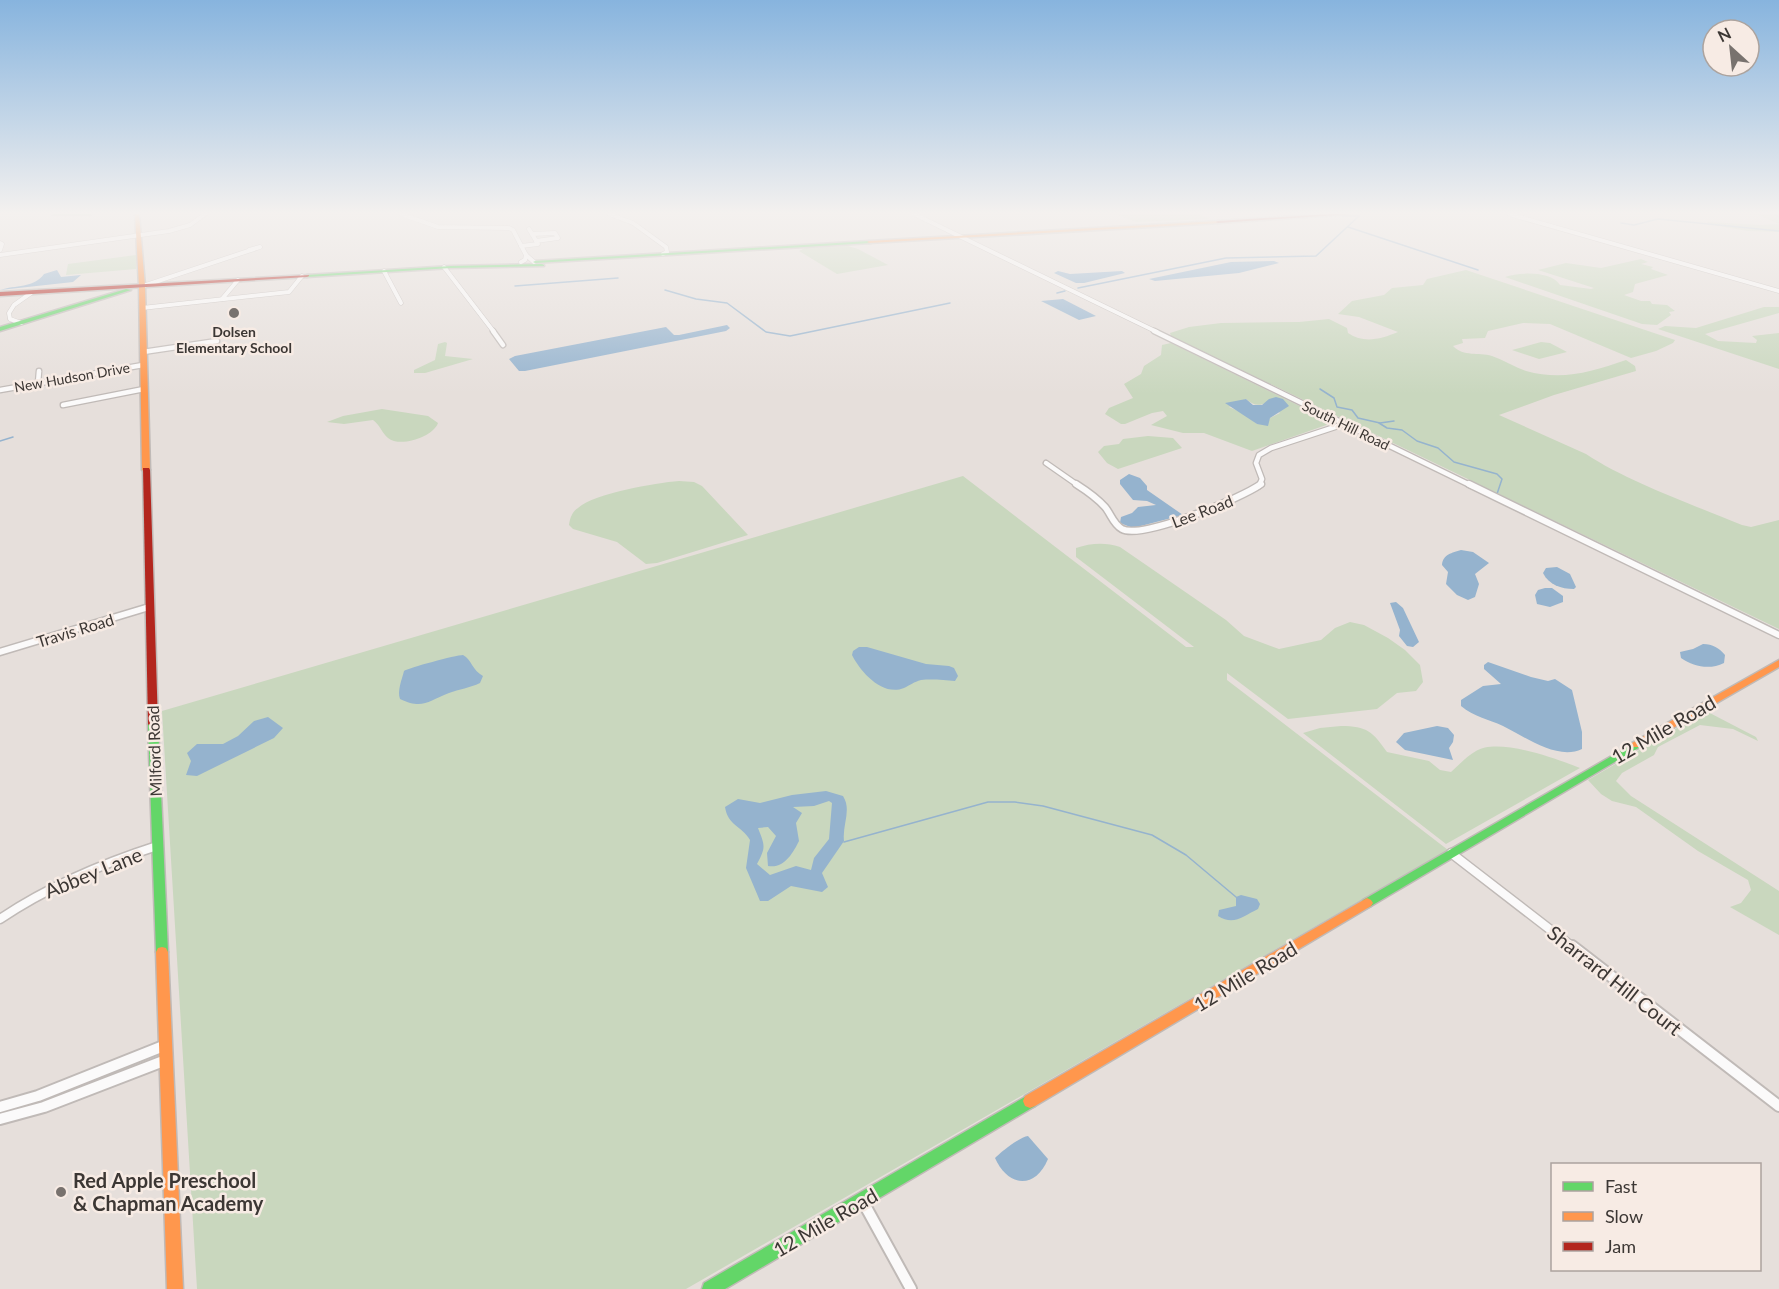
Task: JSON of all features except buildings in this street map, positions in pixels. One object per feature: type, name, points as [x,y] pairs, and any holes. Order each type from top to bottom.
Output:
[{"type":"main road","name":"Milford Road","points":[[141,274],[149,607],[175,1289]]},
{"type":"main road","points":[[0,294],[332,274]]},
{"type":"main road","points":[[0,329],[142,286]]},
{"type":"main road","name":"12 Mile Road","points":[[710,1289],[1779,663]]},
{"type":"street","points":[[142,286],[176,274]]},
{"type":"street","points":[[386,274],[401,303]]},
{"type":"street","points":[[450,274],[474,303],[503,345]]},
{"type":"street","name":"South Hill Road","points":[[1038,274],[1779,635]]},
{"type":"street","points":[[1720,274],[1779,291]]},
{"type":"street","points":[[142,308],[288,292],[292,291],[302,276]]},
{"type":"street","points":[[222,299],[238,280]]},
{"type":"street","points":[[21,323],[10,319],[9,314],[14,305],[31,293]]},
{"type":"street","points":[[143,352],[217,342]]},
{"type":"street","name":"New Hudson Drive","points":[[0,390],[143,365]]},
{"type":"street","points":[[38,383],[39,371]]},
{"type":"street","points":[[63,405],[144,396]]},
{"type":"street","name":"Lee Road","points":[[1046,463],[1099,501],[1118,527],[1127,532],[1141,532],[1190,518],[1207,508],[1253,491],[1262,484],[1256,463],[1259,454],[1279,445],[1344,424]]},
{"type":"street","name":"Travis Road","points":[[0,652],[149,607]]},
{"type":"street","name":"Abbey Lane","points":[[0,919],[20,904],[71,876],[157,846]]},
{"type":"street","name":"Sharrard Hill Court","points":[[1452,853],[1779,1106]]},
{"type":"street","points":[[0,1107],[38,1096],[166,1045]]},
{"type":"street","points":[[0,1119],[44,1107],[166,1060]]},
{"type":"street","points":[[862,1200],[911,1289]]},
{"type":"green space","points":[[1448,274],[1478,274],[1675,340],[1656,351],[1631,358],[1550,324],[1523,323],[1488,331],[1485,338],[1462,339],[1463,343],[1453,346],[1462,352],[1492,356],[1526,371],[1539,374],[1576,374],[1626,360],[1635,366],[1636,371],[1554,395],[1499,415],[1586,454],[1621,474],[1742,525],[1751,527],[1779,520],[1779,629],[1171,336],[1170,333],[1189,327],[1221,323],[1299,322],[1329,319],[1347,328],[1348,333],[1354,336],[1366,339],[1379,338],[1398,332],[1359,317],[1338,314],[1352,301],[1384,295],[1392,288],[1423,285],[1427,279]]},
{"type":"green space","points":[[1536,274],[1550,277],[1560,285],[1594,288],[1551,274],[1666,274],[1668,275],[1635,284],[1633,292],[1624,295],[1641,301],[1650,301],[1652,304],[1667,305],[1675,311],[1669,312],[1671,315],[1657,325],[1642,324],[1505,277]]},
{"type":"green space","points":[[1764,307],[1779,307],[1779,313],[1705,334],[1718,341],[1756,343],[1757,340],[1752,336],[1779,333],[1779,369],[1658,329],[1665,326],[1696,328]]},
{"type":"green space","points":[[1541,342],[1550,343],[1567,352],[1539,359],[1512,350]]},
{"type":"green space","points":[[447,343],[445,356],[473,359],[425,373],[414,373],[414,370],[435,360],[438,344]]},
{"type":"green space","points":[[1171,343],[1332,423],[1252,451],[1204,433],[1183,433],[1151,425],[1167,416],[1163,411],[1125,424],[1105,414],[1109,408],[1133,398],[1124,384],[1141,374],[1144,366],[1161,355],[1162,345]],"holes":[[[1246,399],[1259,405],[1267,402],[1280,413],[1270,418],[1268,422],[1257,424],[1245,414],[1229,407]]]},
{"type":"green space","points":[[382,409],[428,416],[438,423],[430,433],[423,437],[400,442],[388,438],[373,420],[344,424],[327,422],[343,416]]},
{"type":"green space","points":[[1148,436],[1173,438],[1182,448],[1118,469],[1107,463],[1098,452],[1104,446],[1119,444],[1123,439]]},
{"type":"green space","points":[[963,476],[1186,647],[1194,647],[1076,557],[1076,548],[1098,544],[1120,547],[1226,620],[1244,636],[1279,649],[1321,640],[1335,628],[1350,622],[1364,625],[1405,650],[1420,665],[1423,682],[1416,691],[1397,693],[1377,709],[1288,719],[1227,673],[1227,680],[1448,850],[686,1289],[197,1289],[162,711]]},
{"type":"green space","points":[[679,481],[694,482],[702,486],[748,535],[657,563],[646,564],[617,542],[573,529],[569,525],[576,510],[598,498],[641,486]]},
{"type":"green space","points":[[1706,711],[1756,737],[1758,741],[1733,729],[1700,725],[1658,747],[1654,755],[1622,773],[1616,781],[1631,796],[1779,891],[1779,935],[1730,907],[1741,903],[1751,890],[1748,880],[1698,851],[1636,807],[1612,801],[1601,794],[1588,780]]},
{"type":"green space","points":[[1341,726],[1363,729],[1373,735],[1387,752],[1429,761],[1440,770],[1451,772],[1476,751],[1498,746],[1528,751],[1580,768],[1446,844],[1303,733],[1320,728]]},
{"type":"water","points":[[44,274],[59,274],[61,277],[81,275],[73,282],[0,290],[30,284]]},
{"type":"water","points":[[1057,274],[1120,274],[1084,283],[1076,283]]},
{"type":"water","points":[[1172,274],[1227,274],[1155,281],[1149,279]]},
{"type":"water","points":[[1063,299],[1096,316],[1079,320],[1041,301]]},
{"type":"water","points":[[727,325],[730,328],[726,331],[525,371],[519,371],[509,359],[666,327],[674,335],[679,335]]},
{"type":"water","points":[[1276,397],[1283,399],[1289,406],[1270,418],[1268,426],[1257,424],[1225,403],[1246,399],[1253,405],[1262,405]]},
{"type":"water","points":[[1129,474],[1140,478],[1147,486],[1147,490],[1183,515],[1133,528],[1120,523],[1121,517],[1132,513],[1138,507],[1156,505],[1147,501],[1133,500],[1120,484],[1120,480]]},
{"type":"water","points":[[1461,550],[1473,552],[1489,563],[1475,574],[1479,584],[1475,597],[1468,600],[1457,595],[1446,584],[1448,572],[1442,565],[1446,556]]},
{"type":"water","points":[[1557,567],[1570,574],[1576,587],[1574,589],[1556,586],[1543,573],[1546,568]]},
{"type":"water","points":[[1552,588],[1563,596],[1563,602],[1550,607],[1537,604],[1535,595],[1538,590]]},
{"type":"water","points":[[1396,602],[1403,608],[1419,642],[1413,647],[1407,646],[1399,636],[1400,630],[1390,603]]},
{"type":"water","points":[[1703,644],[1720,650],[1725,655],[1724,663],[1702,666],[1691,664],[1681,658],[1680,652]]},
{"type":"water","points":[[859,647],[867,647],[926,664],[949,666],[954,668],[958,676],[955,681],[921,680],[904,688],[888,689],[866,675],[856,661],[852,655],[853,651]]},
{"type":"water","points":[[463,655],[483,676],[480,683],[420,704],[400,699],[399,689],[404,671]]},
{"type":"water","points":[[1488,662],[1531,677],[1548,681],[1555,679],[1572,690],[1582,732],[1582,749],[1572,752],[1552,750],[1461,706],[1461,700],[1483,686],[1501,684],[1484,669],[1484,665]]},
{"type":"water","points":[[268,717],[283,728],[274,738],[197,776],[186,775],[191,761],[187,753],[197,744],[223,744],[238,736],[254,721]]},
{"type":"water","points":[[1437,726],[1448,728],[1454,735],[1449,748],[1453,760],[1405,750],[1396,742],[1404,733]]},
{"type":"water","points":[[826,791],[843,796],[847,807],[844,841],[822,873],[828,887],[822,892],[791,886],[768,901],[760,901],[746,868],[750,840],[732,822],[725,807],[738,799],[760,803],[792,795]],"holes":[[[829,801],[832,803],[829,839],[814,858],[811,870],[796,866],[770,875],[757,864],[764,846],[758,828],[768,827],[776,836],[767,853],[768,866],[779,865],[791,855],[799,841],[796,823],[802,813],[793,807],[814,806]]]},
{"type":"water","points":[[1241,895],[1257,899],[1260,904],[1258,909],[1234,920],[1218,916],[1219,910],[1236,906],[1236,897]]},
{"type":"water","points":[[1028,1136],[1048,1159],[1036,1176],[1021,1181],[1007,1175],[995,1158]]},
{"type":"waterway","points":[[1078,288],[1146,274]]},
{"type":"waterway","points":[[515,286],[618,278]]},
{"type":"waterway","points":[[665,290],[696,299],[727,303],[766,332],[790,336],[950,303]]},
{"type":"waterway","points":[[1057,293],[1065,291]]},
{"type":"waterway","points":[[1320,389],[1334,398],[1337,407],[1352,410],[1358,418],[1380,423],[1394,421]]},
{"type":"waterway","points":[[1379,423],[1387,428],[1402,430],[1417,441],[1438,448],[1454,462],[1497,474],[1502,479],[1497,494]]},
{"type":"waterway","points":[[0,441],[13,437]]},
{"type":"waterway","points":[[844,842],[988,802],[1015,802],[1043,806],[1152,835],[1186,855],[1236,897]]},
{"type":"traffic: fast","points":[[307,276],[337,274]]},
{"type":"traffic: fast","points":[[0,329],[128,290]]},
{"type":"traffic: fast","points":[[153,724],[162,952]]},
{"type":"traffic: fast","points":[[1367,903],[1636,745]]},
{"type":"traffic: fast","points":[[710,1289],[1030,1101]]},
{"type":"traffic: slow","points":[[141,274],[146,470]]},
{"type":"traffic: slow","points":[[1636,745],[1779,663]]},
{"type":"traffic: slow","points":[[1030,1101],[1367,903]]},
{"type":"traffic: slow","points":[[162,952],[175,1289]]},
{"type":"traffic: jam","points":[[0,294],[307,276]]},
{"type":"traffic: jam","points":[[146,470],[153,724]]},
{"type":"place","name":"Dolsen Elementary School","points":[[234,313]]},
{"type":"place","name":"Red Apple Preschool & Chapman Academy","points":[[61,1192]]}]
